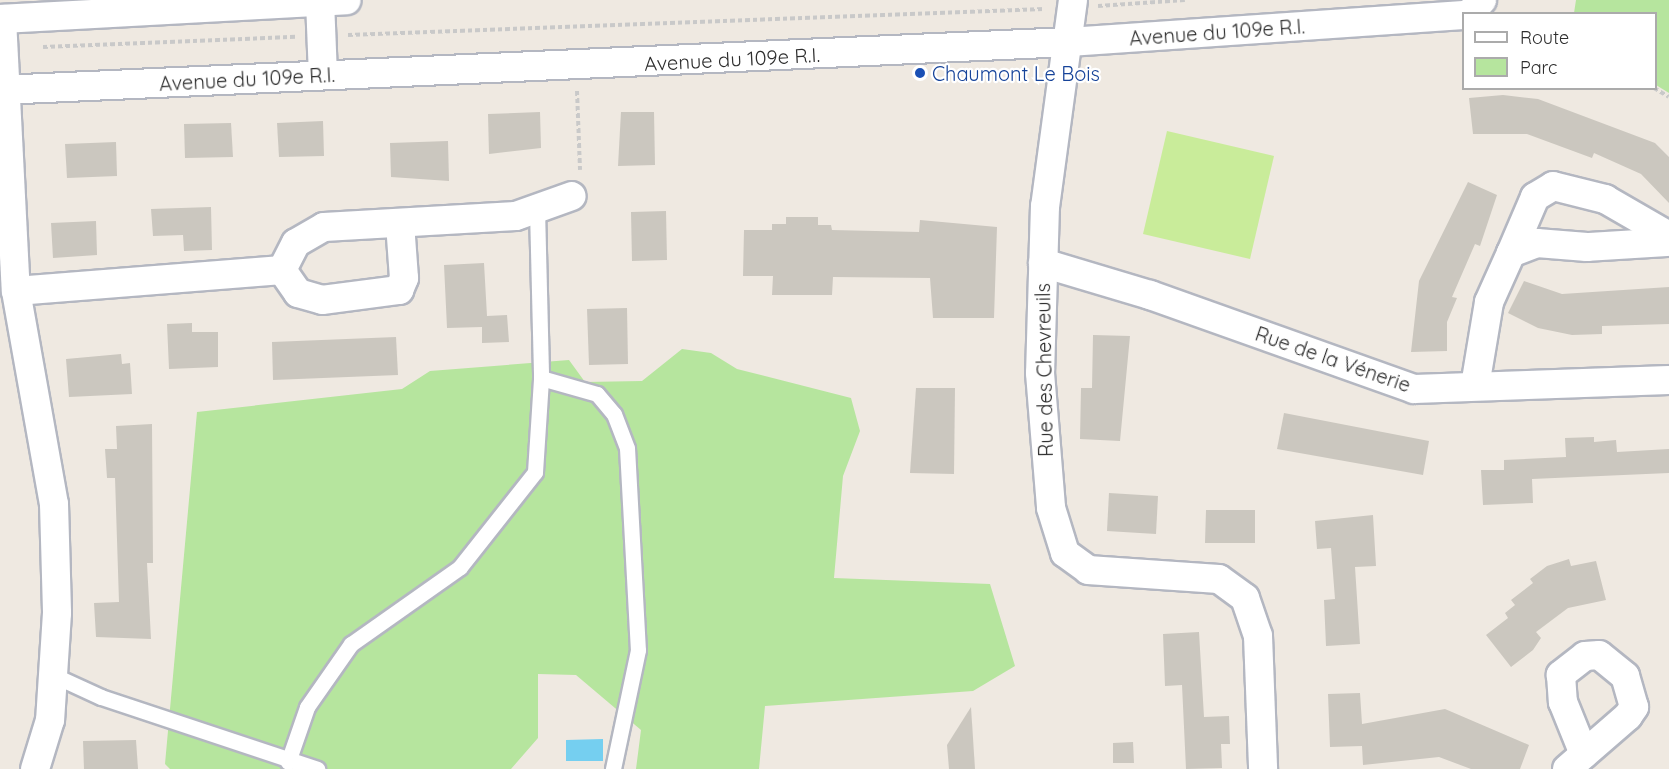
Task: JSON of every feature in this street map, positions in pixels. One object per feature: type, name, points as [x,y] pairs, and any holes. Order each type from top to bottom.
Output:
[{"type":"street","points":[[1471,12],[1482,0]]},
{"type":"street","points":[[35,769],[50,720],[53,675],[54,504],[16,291],[3,90],[4,49],[1,19],[333,1],[321,36],[323,75]]},
{"type":"street","name":"Rue des Chevreuils","points":[[1073,4],[1049,156],[1042,263],[1041,425],[1058,537],[1074,563],[1088,570],[1220,579],[1245,598],[1258,636],[1263,769]]},
{"type":"street","name":"Avenue du 109e R.I.","points":[[3,90],[576,66],[1068,42],[1462,15]]},
{"type":"street","points":[[1475,386],[1489,302],[1535,197],[1553,186],[1605,199],[1669,236]]},
{"type":"street","points":[[282,270],[296,243],[324,227],[516,216],[572,196]]},
{"type":"street","points":[[282,270],[298,293],[322,300],[399,290],[404,278],[400,223]]},
{"type":"street","points":[[1511,253],[1538,243],[1587,247],[1669,242]]},
{"type":"street","name":"Rue de la Vénerie","points":[[1042,263],[1150,295],[1414,389],[1669,380]]},
{"type":"street","points":[[16,291],[282,270]]},
{"type":"lane","points":[[288,762],[307,707],[351,644],[460,567],[534,472],[542,378],[537,209]]},
{"type":"lane","points":[[542,378],[597,394],[614,414],[627,448],[638,650],[613,769]]},
{"type":"lane","points":[[53,675],[101,697],[288,762],[317,769]]},
{"type":"path","points":[[4,49],[1185,0]]},
{"type":"path","points":[[572,196],[581,181],[576,66]]},
{"type":"green space","points":[[1576,0],[1669,0],[1669,93],[1657,86],[1657,12],[1574,12]]},
{"type":"green space","points":[[1167,131],[1274,156],[1250,259],[1143,234]]},
{"type":"green space","points":[[682,349],[711,353],[737,369],[851,398],[860,431],[843,476],[834,578],[990,584],[1015,666],[973,691],[765,706],[759,769],[636,769],[641,730],[576,675],[538,674],[538,738],[511,769],[170,769],[165,764],[197,412],[402,389],[430,371],[569,360],[585,382],[642,381]]},
{"type":"water","points":[[603,739],[603,761],[566,761],[566,740]]},
{"type":"building","points":[[1503,95],[1538,99],[1655,143],[1669,157],[1669,203],[1641,174],[1594,153],[1592,158],[1527,134],[1473,134],[1469,98]]},
{"type":"building","points":[[540,112],[541,148],[489,154],[488,114]]},
{"type":"building","points":[[621,112],[654,112],[655,165],[618,166]]},
{"type":"building","points":[[323,121],[324,156],[279,157],[277,123]]},
{"type":"building","points":[[231,123],[233,157],[185,158],[184,124]]},
{"type":"building","points":[[448,141],[449,181],[391,177],[390,143]]},
{"type":"building","points":[[116,142],[117,176],[67,178],[65,144]]},
{"type":"building","points":[[1468,182],[1497,195],[1480,246],[1475,244],[1452,297],[1457,298],[1447,322],[1447,351],[1411,352],[1419,281]]},
{"type":"building","points":[[211,207],[212,250],[184,251],[183,235],[153,236],[151,209]]},
{"type":"building","points":[[666,211],[667,260],[632,261],[631,212]]},
{"type":"building","points":[[786,217],[818,217],[818,225],[831,225],[832,230],[919,232],[920,220],[997,227],[994,318],[933,318],[930,278],[833,277],[832,295],[772,295],[773,276],[743,276],[744,230],[772,230],[772,224],[786,224]]},
{"type":"building","points":[[96,221],[97,255],[53,258],[51,223]]},
{"type":"building","points":[[484,263],[487,316],[507,315],[509,342],[482,343],[482,327],[447,328],[444,265]]},
{"type":"building","points":[[1524,281],[1562,294],[1669,287],[1669,324],[1602,326],[1602,334],[1572,335],[1538,328],[1508,313]]},
{"type":"building","points":[[627,308],[628,364],[589,365],[587,309]]},
{"type":"building","points":[[192,323],[192,332],[218,332],[218,367],[169,369],[167,324]]},
{"type":"building","points":[[1093,335],[1130,336],[1120,441],[1080,439],[1081,388],[1092,388]]},
{"type":"building","points":[[396,337],[398,375],[273,380],[272,342]]},
{"type":"building","points":[[121,354],[122,364],[130,363],[132,394],[69,397],[66,359]]},
{"type":"building","points":[[916,388],[955,388],[954,474],[910,473]]},
{"type":"building","points":[[1284,413],[1429,441],[1423,475],[1277,449]]},
{"type":"building","points":[[152,424],[153,563],[147,563],[151,639],[96,637],[94,603],[119,602],[115,478],[107,478],[105,449],[117,449],[116,426]]},
{"type":"building","points":[[1594,437],[1594,442],[1616,440],[1617,452],[1669,449],[1669,473],[1532,479],[1533,503],[1483,505],[1481,470],[1504,470],[1504,460],[1566,457],[1565,438]]},
{"type":"building","points":[[1109,493],[1158,496],[1156,534],[1107,531]]},
{"type":"building","points":[[1206,510],[1255,510],[1255,543],[1205,543]]},
{"type":"building","points":[[1373,515],[1376,566],[1355,567],[1360,644],[1326,646],[1324,600],[1335,599],[1331,548],[1317,549],[1315,521]]},
{"type":"building","points":[[1569,559],[1571,566],[1596,561],[1606,600],[1568,608],[1536,632],[1541,638],[1533,650],[1511,667],[1486,635],[1508,618],[1505,613],[1515,605],[1511,600],[1533,583],[1530,579],[1547,566]]},
{"type":"building","points":[[1199,632],[1204,717],[1229,716],[1230,744],[1221,744],[1222,768],[1186,769],[1182,685],[1165,686],[1163,634]]},
{"type":"building","points":[[1360,693],[1362,724],[1445,709],[1529,745],[1520,769],[1471,769],[1439,757],[1363,765],[1362,746],[1330,747],[1328,694]]},
{"type":"building","points":[[971,707],[975,769],[949,769],[947,745]]},
{"type":"building","points":[[136,740],[138,769],[84,769],[83,741]]},
{"type":"building","points":[[1133,742],[1134,763],[1113,763],[1113,743]]},
{"type":"place","name":"Chaumont Le Bois","points":[[920,73]]}]
